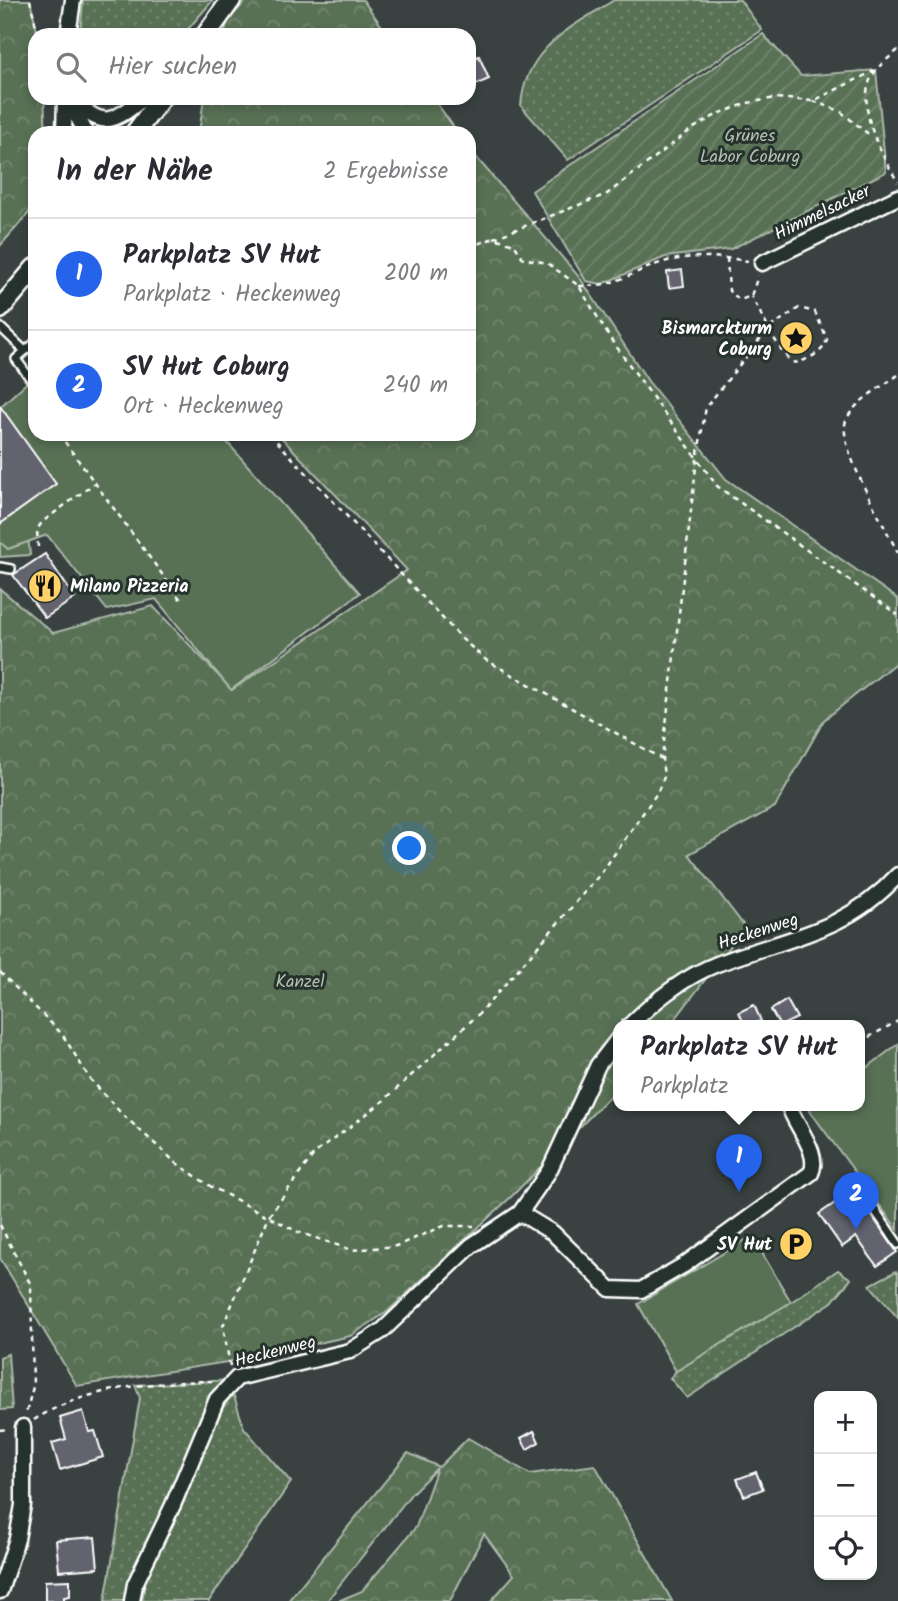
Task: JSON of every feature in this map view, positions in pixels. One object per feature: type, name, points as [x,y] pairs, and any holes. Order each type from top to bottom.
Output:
[{"type":"street","points":[[69,28],[74,0]]},
{"type":"street","points":[[211,28],[231,0]]},
{"type":"street","points":[[64,126],[67,105]]},
{"type":"street","points":[[72,105],[82,126]]},
{"type":"street","points":[[76,105],[89,117],[102,121],[132,105]]},
{"type":"street","points":[[140,126],[156,105]]},
{"type":"street","name":"Himmelsacker","points":[[762,263],[898,197]]},
{"type":"street","points":[[0,309],[28,276]]},
{"type":"street","name":"Heckenweg","points":[[636,1020],[680,983],[716,964],[799,939],[834,925],[872,902],[898,875]]},
{"type":"street","name":"Heckenweg","points":[[132,1601],[135,1584],[173,1505],[217,1399],[233,1380],[349,1351],[382,1331],[471,1246],[520,1213],[549,1171],[598,1065],[613,1046]]},
{"type":"street","points":[[520,1213],[553,1233],[610,1289],[641,1290],[684,1265],[811,1173],[814,1160],[812,1152],[791,1111]]},
{"type":"street","points":[[0,1591],[17,1539],[23,1505],[23,1427]]},
{"type":"lane","points":[[0,327],[25,351]]},
{"type":"lane","points":[[28,348],[16,359],[28,375]]},
{"type":"lane","points":[[0,567],[11,569]]},
{"type":"lane","points":[[855,1181],[898,1244]]},
{"type":"path","points":[[30,0],[36,28]]},
{"type":"path","points":[[813,101],[876,70],[898,50]]},
{"type":"path","points":[[876,70],[869,83],[868,98],[874,139],[898,182]]},
{"type":"path","points":[[476,244],[607,194],[692,129],[718,114],[748,103],[775,98],[813,101],[840,111],[874,139]]},
{"type":"path","points":[[494,238],[514,244],[523,258],[547,263],[579,286],[610,338],[718,486],[898,615]]},
{"type":"path","points":[[0,1430],[23,1427],[45,1413],[135,1385],[233,1380],[223,1326],[269,1216],[314,1154],[381,1103],[482,1011],[610,860],[657,793],[664,777],[662,759],[697,459],[706,407],[769,328],[805,307],[816,312],[827,339],[821,351],[800,362],[793,362],[769,328],[751,296],[762,263],[727,258],[672,260],[604,286],[579,286]]},
{"type":"path","points":[[727,258],[729,291],[740,300],[751,296]]},
{"type":"path","points":[[898,375],[850,412],[843,433],[850,457],[898,554]]},
{"type":"path","points":[[64,441],[181,600]]},
{"type":"path","points":[[277,441],[462,639],[486,660],[662,759]]},
{"type":"path","points":[[38,547],[37,530],[42,522],[95,483]]},
{"type":"path","points":[[0,972],[62,1034],[90,1079],[121,1113],[175,1161],[210,1185],[298,1231],[352,1250],[396,1246],[444,1226],[502,1225]]},
{"type":"path","points":[[865,1039],[898,1021]]},
{"type":"path","points":[[0,1225],[31,1285],[33,1387],[23,1427]]},
{"type":"green space","points":[[0,0],[30,0],[36,28],[28,28],[28,105],[44,105],[46,126],[28,126],[28,214],[0,246]]},
{"type":"green space","points":[[83,0],[213,0],[189,28],[81,28]]},
{"type":"green space","points":[[247,0],[363,0],[383,28],[226,28],[228,20]]},
{"type":"green space","points":[[614,0],[740,0],[762,30],[568,160],[521,106],[524,86],[531,69],[552,42]]},
{"type":"green space","name":"Grünes Labor Coburg","points":[[763,34],[801,76],[876,70],[886,172],[731,249],[665,257],[602,284],[586,281],[532,191]]},
{"type":"green space","points":[[203,105],[438,105],[453,126],[200,126]]},
{"type":"green space","name":"Kanzel","points":[[476,157],[580,278],[648,381],[726,479],[898,599],[898,661],[824,720],[775,807],[689,854],[745,927],[675,1020],[613,1020],[613,1093],[512,1196],[387,1312],[350,1336],[246,1359],[77,1386],[0,1258],[0,589],[53,633],[153,606],[232,690],[407,570],[285,441],[476,441]]},
{"type":"green space","points":[[28,381],[28,441],[226,441],[360,593],[231,690],[156,599],[107,610],[47,535],[8,549],[0,542],[0,407]]},
{"type":"green space","points":[[25,506],[30,555],[0,557],[0,524]]},
{"type":"green space","points":[[898,1044],[898,1230],[810,1111],[865,1111],[865,1069]]},
{"type":"green space","points":[[752,1236],[791,1302],[676,1371],[638,1304]]},
{"type":"green space","points":[[838,1270],[851,1279],[832,1302],[687,1398],[670,1378],[676,1371],[791,1302]]},
{"type":"green space","points":[[896,1271],[898,1274],[898,1318],[870,1285]]},
{"type":"green space","points":[[8,1354],[12,1409],[0,1410],[0,1357]]},
{"type":"green space","points":[[233,1380],[132,1601],[105,1601],[140,1398],[135,1385]]},
{"type":"green space","points":[[233,1393],[244,1428],[291,1482],[209,1601],[142,1601],[146,1577],[214,1421]]},
{"type":"green space","points":[[468,1438],[530,1474],[595,1465],[672,1601],[491,1601],[514,1575],[484,1534],[450,1601],[338,1601],[362,1591],[416,1527],[437,1468],[412,1493],[327,1601],[288,1601],[408,1453],[439,1467]]},
{"type":"building","points":[[479,56],[489,79],[476,85],[476,57]]},
{"type":"building","points":[[682,270],[684,286],[669,288],[667,272]]},
{"type":"building","points":[[0,406],[56,484],[0,524]]},
{"type":"building","name":"Milano Pizzeria","points":[[45,554],[75,598],[45,618],[13,575]]},
{"type":"building","points":[[787,1000],[797,1018],[777,1020],[771,1010]]},
{"type":"building","points":[[754,1005],[761,1020],[742,1020],[739,1012]]},
{"type":"building","points":[[854,1190],[897,1252],[877,1266],[856,1237],[842,1247],[819,1214]]},
{"type":"building","points":[[83,1411],[89,1432],[95,1431],[103,1457],[60,1470],[52,1443],[66,1439],[60,1418]]},
{"type":"building","points":[[534,1431],[539,1442],[527,1449],[521,1438]]},
{"type":"building","points":[[756,1472],[763,1489],[744,1496],[737,1479]]},
{"type":"building","points":[[95,1537],[98,1568],[59,1571],[56,1540]]},
{"type":"building","points":[[70,1580],[70,1596],[64,1597],[64,1601],[45,1601],[45,1581]]},
{"type":"place","name":"Bismarckturm Coburg","points":[[796,338]]},
{"type":"place","name":"Milano Pizzeria","points":[[45,586]]},
{"type":"place","name":"Parkplatz SV Hut","points":[[739,1192]]},
{"type":"place","name":"SV Hut Coburg","points":[[856,1230]]},
{"type":"place","name":"SV Hut","points":[[796,1244]]}]
